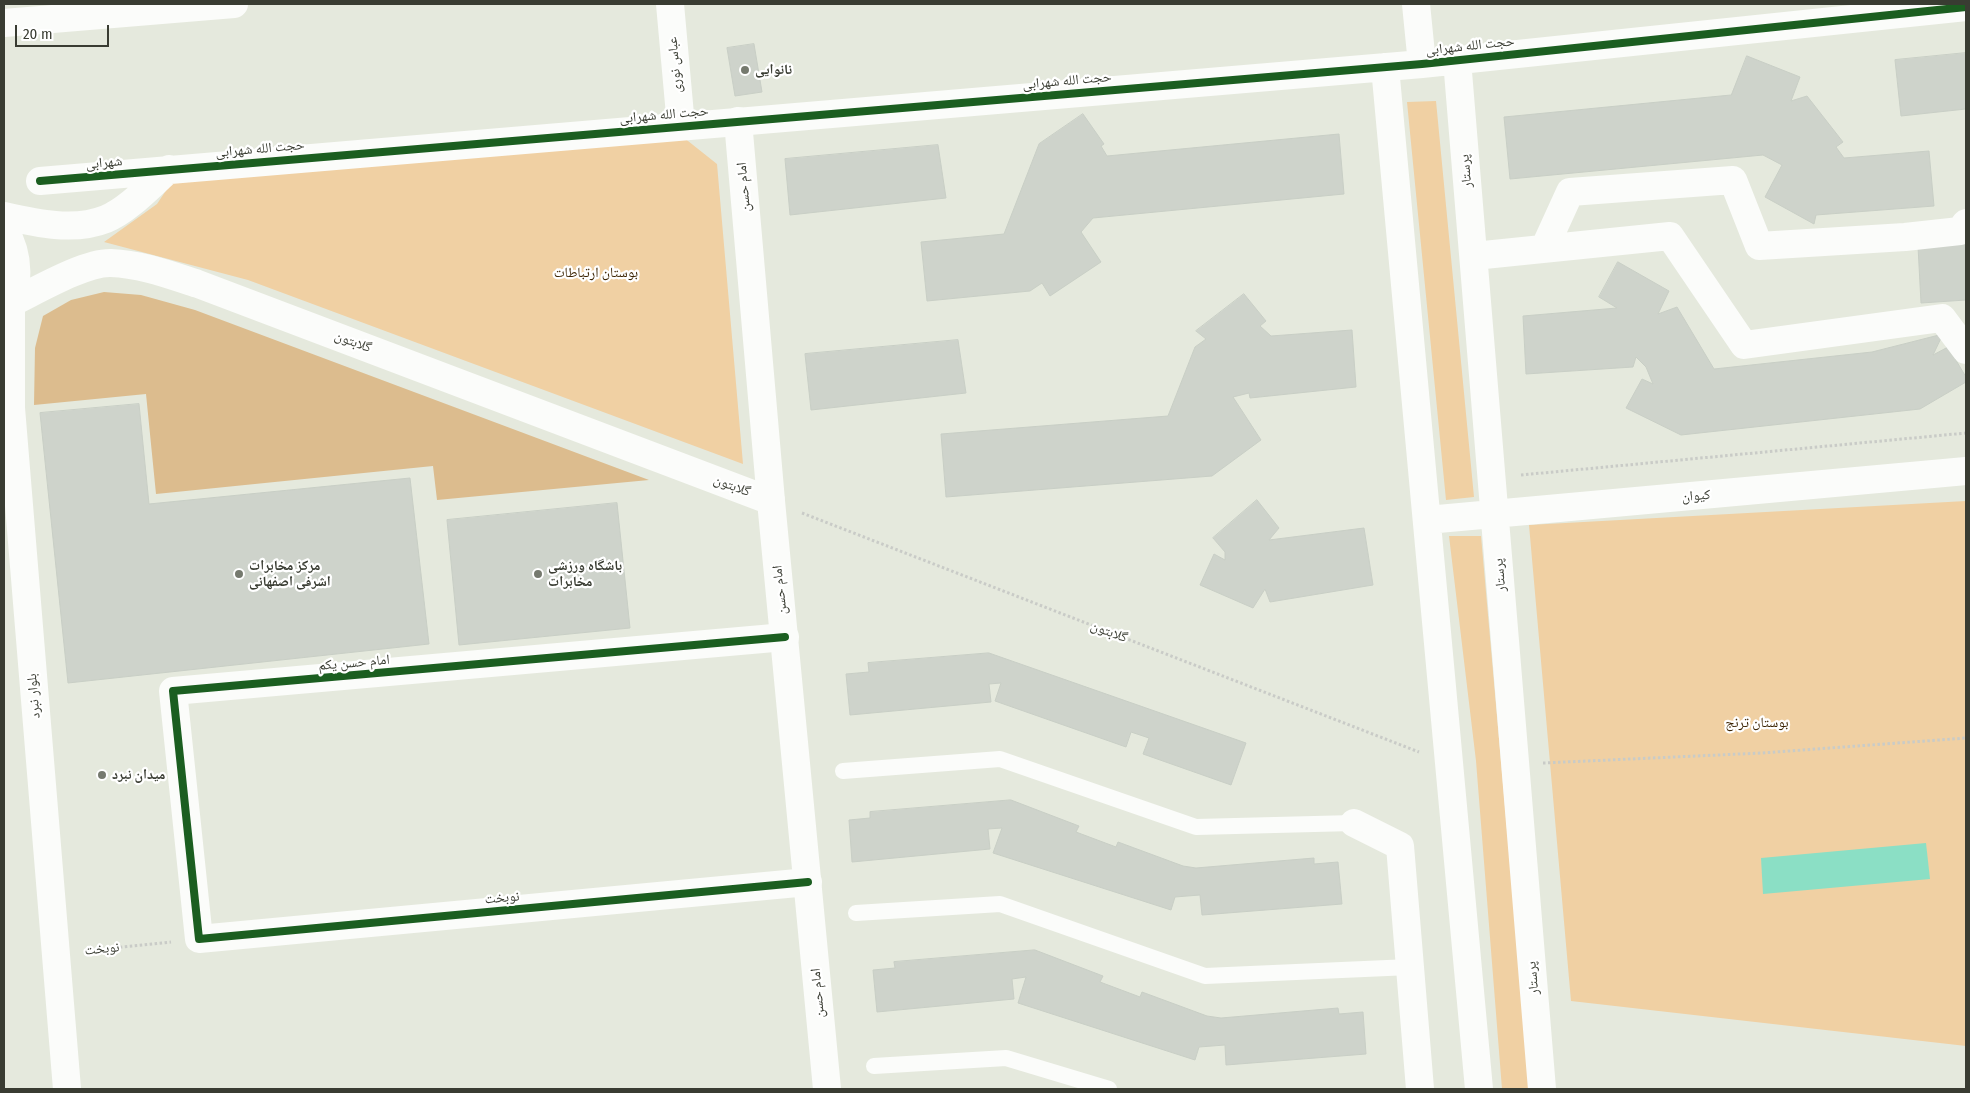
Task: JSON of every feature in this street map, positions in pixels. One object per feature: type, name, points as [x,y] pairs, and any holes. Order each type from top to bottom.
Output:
[{"type":"street","points":[[4,23],[234,4]]},
{"type":"street","name":"عباس نوری","points":[[670,4],[681,126]]},
{"type":"street","points":[[1416,4],[1422,64]]},
{"type":"street","name":"حجت الله شهرابی","points":[[169,169],[1422,64],[1966,7]]},
{"type":"street","name":"پرستار","points":[[1457,60],[1542,1089]]},
{"type":"street","points":[[1385,67],[1479,1089]]},
{"type":"street","name":"امام حسن","points":[[738,121],[826,1089]]},
{"type":"street","points":[[4,216],[51,226],[106,219],[134,200],[169,169]]},
{"type":"street","name":"شهرابی","points":[[40,181],[169,169]]},
{"type":"street","points":[[1544,249],[1570,192],[1733,180],[1759,246],[1905,237],[1960,231],[1966,223]]},
{"type":"street","points":[[4,229],[15,253],[17,278],[7,308]]},
{"type":"street","points":[[1474,256],[1670,236],[1744,345],[1942,318],[1966,350]]},
{"type":"street","name":"گلابتون","points":[[7,308],[77,271],[109,263],[142,267],[207,287],[771,500]]},
{"type":"street","name":"بلوار نبرد","points":[[7,308],[11,408],[54,954],[67,1089]]},
{"type":"street","name":"کیوان","points":[[1427,520],[1966,471]]},
{"type":"street","name":"امام حسن یکم","points":[[199,939],[173,691],[785,637]]},
{"type":"street","points":[[1354,823],[1400,846],[1420,1089]]},
{"type":"street","name":"نوبخت","points":[[199,939],[808,882]]},
{"type":"lane","points":[[844,770],[1000,759],[1196,827],[1354,823]]},
{"type":"lane","points":[[856,913],[1000,904],[1205,976],[1410,967]]},
{"type":"lane","points":[[874,1066],[1006,1058],[1109,1089]]},
{"type":"path","points":[[1517,475],[1966,433]]},
{"type":"path","points":[[1515,764],[1762,753],[1966,738]]},
{"type":"green space","points":[[1436,101],[1474,497],[1446,500],[1407,102]]},
{"type":"green space","name":"بوستان ارتباطات","points":[[683,137],[717,164],[743,464],[248,280],[104,242],[157,204],[173,180]]},
{"type":"green space","name":"بوستان ترنج","points":[[1966,501],[1966,1046],[1571,1001],[1529,525]]},
{"type":"green space","points":[[1449,536],[1481,536],[1530,1089],[1502,1089],[1476,761]]},
{"type":"shaded area","points":[[104,292],[141,295],[195,310],[649,480],[437,500],[433,466],[156,494],[146,394],[34,405],[35,348],[43,316],[71,300]]},
{"type":"shaded area","points":[[1926,843],[1930,879],[1763,894],[1761,858]]},
{"type":"building","name":"نانوایی","points":[[754,44],[762,92],[735,96],[727,48]]},
{"type":"building","points":[[1966,53],[1966,109],[1901,116],[1895,60]]},
{"type":"building","points":[[1747,56],[1800,77],[1791,101],[1807,96],[1843,142],[1836,147],[1844,158],[1929,151],[1934,206],[1816,215],[1814,224],[1765,197],[1782,165],[1763,155],[1510,179],[1504,117],[1731,95]]},
{"type":"building","points":[[1083,114],[1104,144],[1101,146],[1107,156],[1339,134],[1344,194],[1093,218],[1081,232],[1101,262],[1050,296],[1042,283],[1030,291],[927,301],[921,242],[1004,234],[1039,144]]},
{"type":"building","points":[[938,145],[946,198],[790,215],[785,159]]},
{"type":"building","points":[[1966,241],[1966,300],[1921,303],[1918,246]]},
{"type":"building","points":[[1618,262],[1669,291],[1658,314],[1677,307],[1714,369],[1872,352],[1943,334],[1933,355],[1948,347],[1966,377],[1966,382],[1920,409],[1681,435],[1626,408],[1642,379],[1653,384],[1646,367],[1636,357],[1633,367],[1526,374],[1523,316],[1617,308],[1599,297]]},
{"type":"building","points":[[1244,294],[1266,321],[1260,326],[1271,336],[1352,330],[1356,387],[1250,398],[1249,393],[1233,397],[1261,440],[1212,476],[946,497],[941,434],[1168,416],[1195,347],[1206,339],[1196,331]]},
{"type":"building","points":[[958,340],[966,393],[811,410],[805,354]]},
{"type":"building","name":"مرکز مخابرات اشرفی اصفهانی","points":[[139,404],[149,504],[410,478],[429,644],[68,683],[40,413]]},
{"type":"building","points":[[1257,500],[1279,528],[1269,540],[1364,528],[1373,585],[1270,602],[1265,589],[1253,608],[1200,585],[1214,554],[1225,560],[1225,552],[1213,538]]},
{"type":"building","name":"باشگاه ورزشی مخابرات","points":[[617,503],[630,628],[459,645],[447,520]]},
{"type":"building","points":[[989,653],[1246,743],[1231,785],[1143,754],[1149,738],[1131,732],[1126,747],[995,701],[1001,683],[989,684],[991,702],[850,715],[846,674],[869,672],[868,663]]},
{"type":"building","points":[[1011,800],[1079,826],[1076,832],[1116,847],[1118,842],[1183,866],[1196,868],[1314,858],[1314,864],[1338,862],[1342,904],[1202,915],[1200,895],[1175,897],[1171,910],[993,853],[1002,828],[988,829],[990,849],[852,862],[849,820],[870,818],[870,812]]},
{"type":"building","points":[[1035,950],[1103,976],[1100,982],[1140,997],[1142,992],[1207,1016],[1221,1018],[1338,1008],[1339,1014],[1363,1012],[1366,1054],[1226,1065],[1225,1045],[1199,1047],[1195,1060],[1018,1003],[1026,977],[1012,979],[1014,999],[877,1012],[873,970],[895,968],[894,962]]},
{"type":"cycle path","points":[[40,181],[1422,64],[1966,7]]},
{"type":"cycle path","points":[[785,637],[173,691],[199,939],[808,882]]},
{"type":"place","name":"نانوایی","points":[[745,70]]},
{"type":"place","name":"مرکز مخابرات اشرفی اصفهانی","points":[[239,574]]},
{"type":"place","name":"باشگاه ورزشی مخابرات","points":[[538,574]]},
{"type":"place","name":"میدان نبرد","points":[[102,775]]}]
